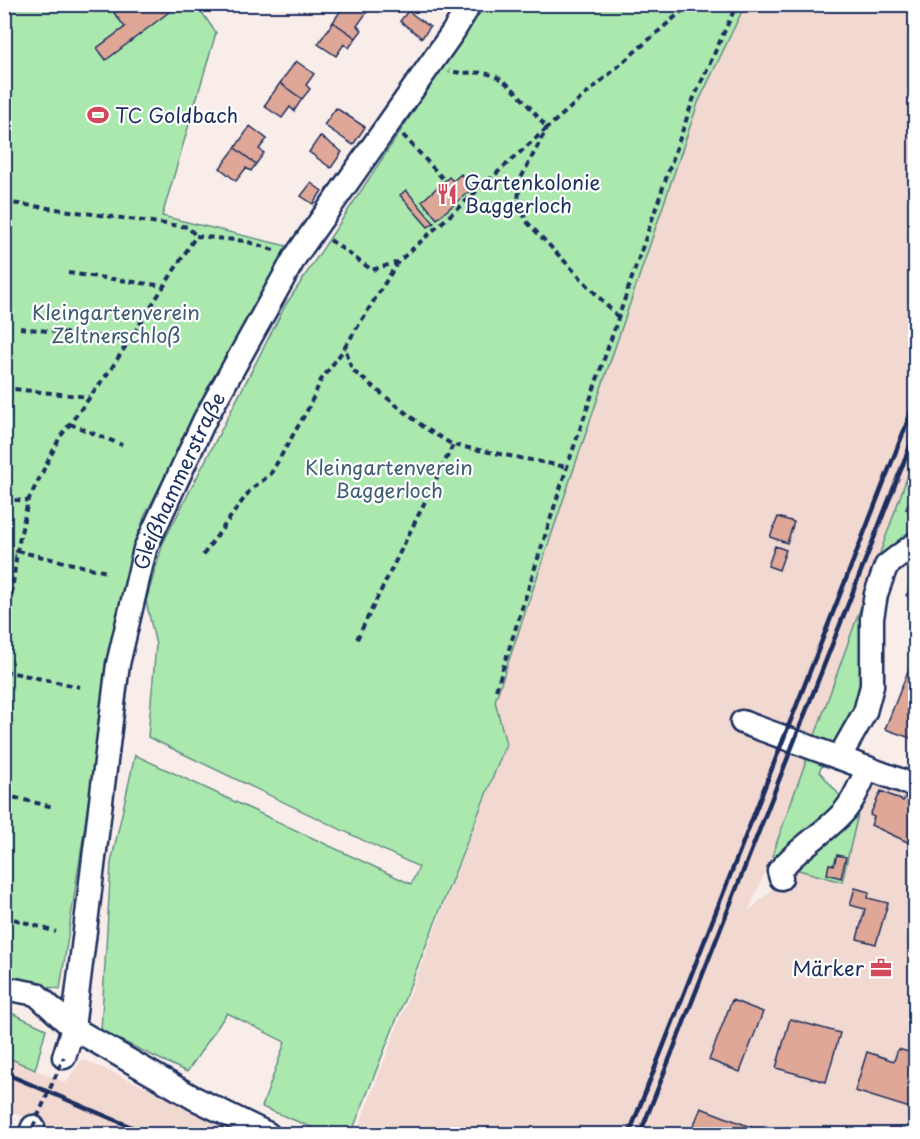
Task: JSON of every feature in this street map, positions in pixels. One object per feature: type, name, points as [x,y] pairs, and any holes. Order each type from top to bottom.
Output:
[{"type":"street","name":"Gleißhammerstraße","points":[[64,1057],[73,1028],[118,664],[145,549],[205,419],[295,257],[470,4]]},
{"type":"street","points":[[838,758],[865,712],[872,686],[872,618],[876,594],[886,566],[915,543]]},
{"type":"street","points":[[742,722],[915,786]]},
{"type":"street","points":[[781,878],[779,871],[791,856],[840,816],[850,804],[868,768]]},
{"type":"street","points":[[4,988],[36,994],[73,1028],[194,1098],[268,1134]]},
{"type":"path","points":[[203,555],[251,489],[270,475],[308,409],[321,380],[345,347],[398,262],[690,4]]},
{"type":"path","points":[[496,690],[567,467],[693,100],[737,4]]},
{"type":"path","points":[[432,61],[452,72],[477,72],[493,75],[504,81],[547,128]]},
{"type":"path","points":[[547,128],[521,178],[518,199],[526,221],[618,317]]},
{"type":"path","points":[[404,135],[445,181]]},
{"type":"path","points":[[4,202],[188,227],[196,236],[245,242],[295,257]]},
{"type":"path","points":[[315,228],[372,270],[398,262]]},
{"type":"path","points":[[4,657],[16,554],[28,501],[60,437],[129,340],[196,236]]},
{"type":"path","points":[[68,273],[164,286]]},
{"type":"path","points":[[20,328],[129,340]]},
{"type":"path","points":[[345,347],[352,370],[426,428],[453,445],[567,467]]},
{"type":"path","points":[[4,388],[90,397]]},
{"type":"path","points":[[70,424],[122,445]]},
{"type":"path","points":[[357,639],[453,445]]},
{"type":"path","points":[[4,499],[28,501]]},
{"type":"path","points":[[4,556],[16,554],[106,572]]},
{"type":"path","points":[[4,671],[80,687]]},
{"type":"path","points":[[4,795],[53,807]]},
{"type":"path","points":[[4,916],[56,932]]},
{"type":"path","points":[[31,1131],[64,1057]]},
{"type":"shaded area","points":[[745,5],[915,5],[915,455],[772,856],[748,912],[860,806],[878,780],[915,794],[915,1134],[356,1134],[506,745],[495,701],[698,103]]},
{"type":"shaded area","points":[[4,1056],[66,1083],[82,1059],[251,1134],[66,1134],[5,1109]]},
{"type":"green space","name":"Kleingartenverein Zeltnerschloß","points":[[4,5],[197,5],[216,33],[162,216],[291,247],[220,369],[144,517],[117,615],[60,989],[5,980]]},
{"type":"green space","name":"Kleingartenverein Baggerloch","points":[[478,5],[745,5],[698,103],[495,701],[506,744],[351,1134],[328,1134],[262,1107],[285,1042],[227,1013],[187,1072],[101,1031],[111,863],[135,755],[411,884],[419,867],[148,737],[156,645],[146,601],[163,543],[285,306],[442,68]]},
{"type":"green space","points":[[915,455],[915,536],[883,561],[860,709],[819,771],[841,797],[860,806],[842,882],[795,869],[772,856]]},
{"type":"green space","points":[[5,1010],[46,1029],[35,1070],[5,1056]]},
{"type":"building","points":[[125,4],[174,5],[171,7],[173,9],[106,60],[97,48],[125,27],[114,13]]},
{"type":"building","points":[[345,4],[356,4],[367,12],[357,26],[362,30],[356,38],[333,22]]},
{"type":"building","points":[[408,11],[430,27],[422,38],[400,21]]},
{"type":"building","points":[[333,22],[356,38],[349,48],[344,44],[336,56],[318,44]]},
{"type":"building","points":[[296,61],[314,74],[306,85],[310,89],[302,99],[280,83]]},
{"type":"building","points":[[280,83],[302,99],[294,111],[290,107],[282,118],[264,106]]},
{"type":"building","points":[[336,108],[365,127],[353,145],[324,125]]},
{"type":"building","points":[[250,126],[267,139],[259,149],[264,153],[256,164],[235,148]]},
{"type":"building","points":[[320,136],[342,152],[331,168],[309,152]]},
{"type":"building","points":[[235,148],[256,164],[251,171],[246,168],[236,181],[220,168]]},
{"type":"building","name":"Gartenkolonie Baggerloch","points":[[461,174],[473,188],[437,219],[422,201],[449,177],[453,181]]},
{"type":"building","points":[[311,183],[322,191],[313,204],[301,196]]},
{"type":"building","points":[[406,190],[434,223],[428,227],[400,195]]},
{"type":"building","points":[[914,488],[916,489],[916,513],[906,509]]},
{"type":"building","points":[[778,517],[794,522],[787,543],[770,537]]},
{"type":"building","points":[[775,546],[786,550],[779,570],[768,566]]},
{"type":"building","points":[[916,582],[916,603],[906,595]]},
{"type":"building","points":[[908,671],[916,674],[916,740],[885,729]]},
{"type":"building","points":[[881,791],[903,801],[907,795],[916,799],[913,806],[916,807],[916,846],[871,825],[874,817],[870,815]]},
{"type":"building","points":[[837,855],[846,857],[841,878],[827,874],[829,864],[834,865]]},
{"type":"building","points":[[855,888],[869,892],[868,898],[888,903],[876,944],[857,939],[865,909],[850,905]]},
{"type":"building","points":[[732,1000],[763,1012],[740,1072],[709,1060]]},
{"type":"building","points":[[790,1019],[840,1033],[826,1082],[776,1068]]},
{"type":"building","points":[[898,1049],[916,1054],[916,1110],[855,1091],[867,1052],[894,1061]]},
{"type":"building","points":[[701,1108],[769,1134],[690,1134]]},
{"type":"railway","points":[[629,1134],[916,400]]},
{"type":"railway","points":[[640,1134],[916,431]]},
{"type":"railway","points":[[4,1073],[148,1134]]},
{"type":"place","name":"TC Goldbach","points":[[98,115]]},
{"type":"place","name":"Gartenkolonie Baggerloch","points":[[447,194]]},
{"type":"place","name":"Märker","points":[[881,968]]}]
